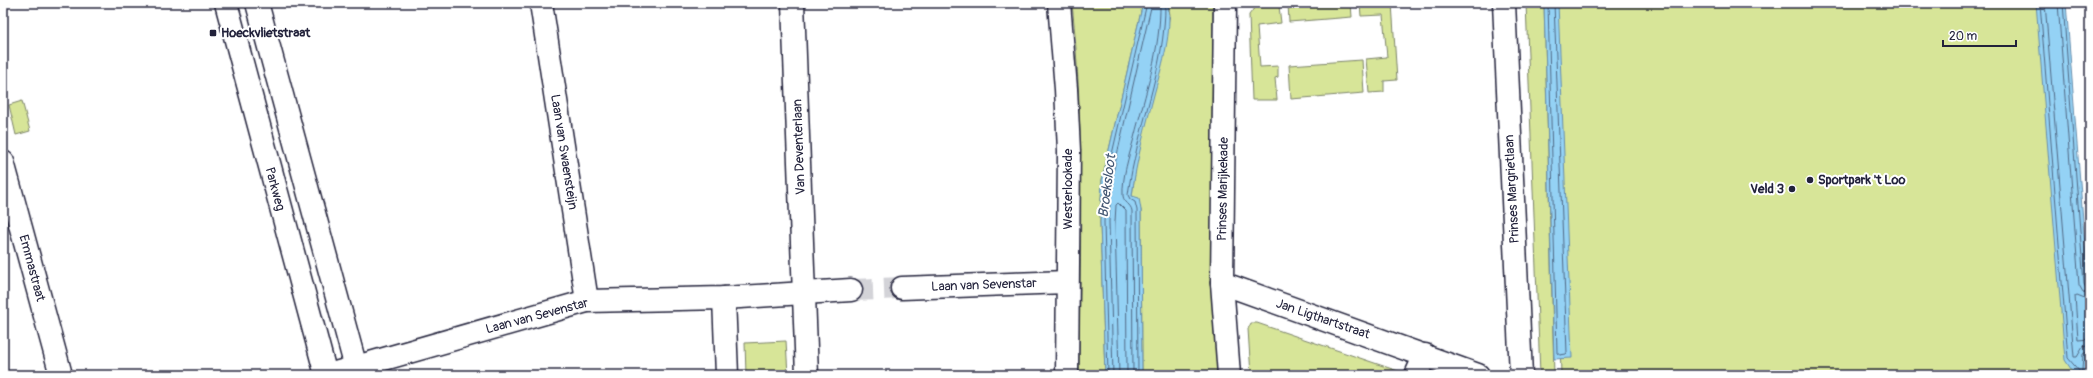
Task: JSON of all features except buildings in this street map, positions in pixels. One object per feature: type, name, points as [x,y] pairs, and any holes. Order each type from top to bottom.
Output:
[{"type":"street","name":"Parkweg","points":[[226,3],[327,375],[357,371]]},
{"type":"street","points":[[257,3],[357,371]]},
{"type":"street","name":"Laan van Swaensteijn","points":[[541,3],[587,302]]},
{"type":"street","name":"Van Deventerlaan","points":[[793,3],[807,375]]},
{"type":"street","name":"Westerlookade","points":[[1059,3],[1069,151],[1067,375]]},
{"type":"street","name":"Prinses Marijkekade","points":[[1225,3],[1222,283],[1229,375]]},
{"type":"street","name":"Prinses Margrietlaan","points":[[1504,3],[1521,375]]},
{"type":"street","name":"Emmastraat","points":[[3,162],[61,375]]},
{"type":"street","name":"Laan van Sevenstar","points":[[902,288],[1067,282]]},
{"type":"street","name":"Jan Ligthartstraat","points":[[1222,283],[1478,375]]},
{"type":"street","points":[[804,292],[851,290]]},
{"type":"street","name":"Laan van Sevenstar","points":[[357,371],[587,302],[724,298],[804,292]]},
{"type":"street","points":[[724,298],[727,375]]},
{"type":"street","points":[[1416,375],[1424,355]]},
{"type":"green space","points":[[1072,3],[1143,3],[1102,180],[1100,222],[1105,375],[1079,375],[1081,189],[1079,96]]},
{"type":"green space","points":[[1168,3],[1213,3],[1211,267],[1218,375],[1142,375],[1141,210],[1132,196],[1136,165],[1170,15]]},
{"type":"green space","points":[[1351,3],[1352,17],[1289,22],[1288,4]]},
{"type":"green space","points":[[1360,3],[1392,3],[1397,80],[1384,81],[1384,92],[1369,93],[1366,59],[1387,57],[1383,15],[1361,16]]},
{"type":"green space","points":[[1526,3],[1544,3],[1554,375],[1540,375]]},
{"type":"green space","name":"Sportpark 't Loo","points":[[1550,3],[2052,3],[2082,375],[1561,375]]},
{"type":"green space","points":[[1279,6],[1281,23],[1257,26],[1260,67],[1278,66],[1278,77],[1275,78],[1277,100],[1252,100],[1249,15],[1255,7]]},
{"type":"green space","points":[[1362,60],[1364,93],[1291,99],[1289,65]]},
{"type":"green space","points":[[22,101],[30,131],[16,135],[9,105]]},
{"type":"green space","points":[[1251,323],[1257,323],[1401,372],[1400,375],[1251,375],[1248,329]]},
{"type":"green space","points":[[786,341],[788,375],[746,375],[745,343]]},
{"type":"water","name":"Broeksloot","points":[[1143,3],[1168,3],[1169,25],[1161,69],[1136,169],[1132,196],[1139,198],[1141,210],[1142,375],[1105,375],[1100,222],[1102,180]]},
{"type":"water","points":[[1544,3],[1558,3],[1572,358],[1554,359]]},
{"type":"water","points":[[2036,3],[2066,3],[2090,310],[2090,352],[2086,356],[2086,374],[2088,375],[2075,375],[2065,360]]},
{"type":"tunnel","points":[[851,290],[902,288]]},
{"type":"place","name":"Hoeckvlietstraat","points":[[213,33]]},
{"type":"place","name":"Sportpark 't Loo","points":[[1810,180]]},
{"type":"place","name":"Veld 3","points":[[1792,189]]}]
